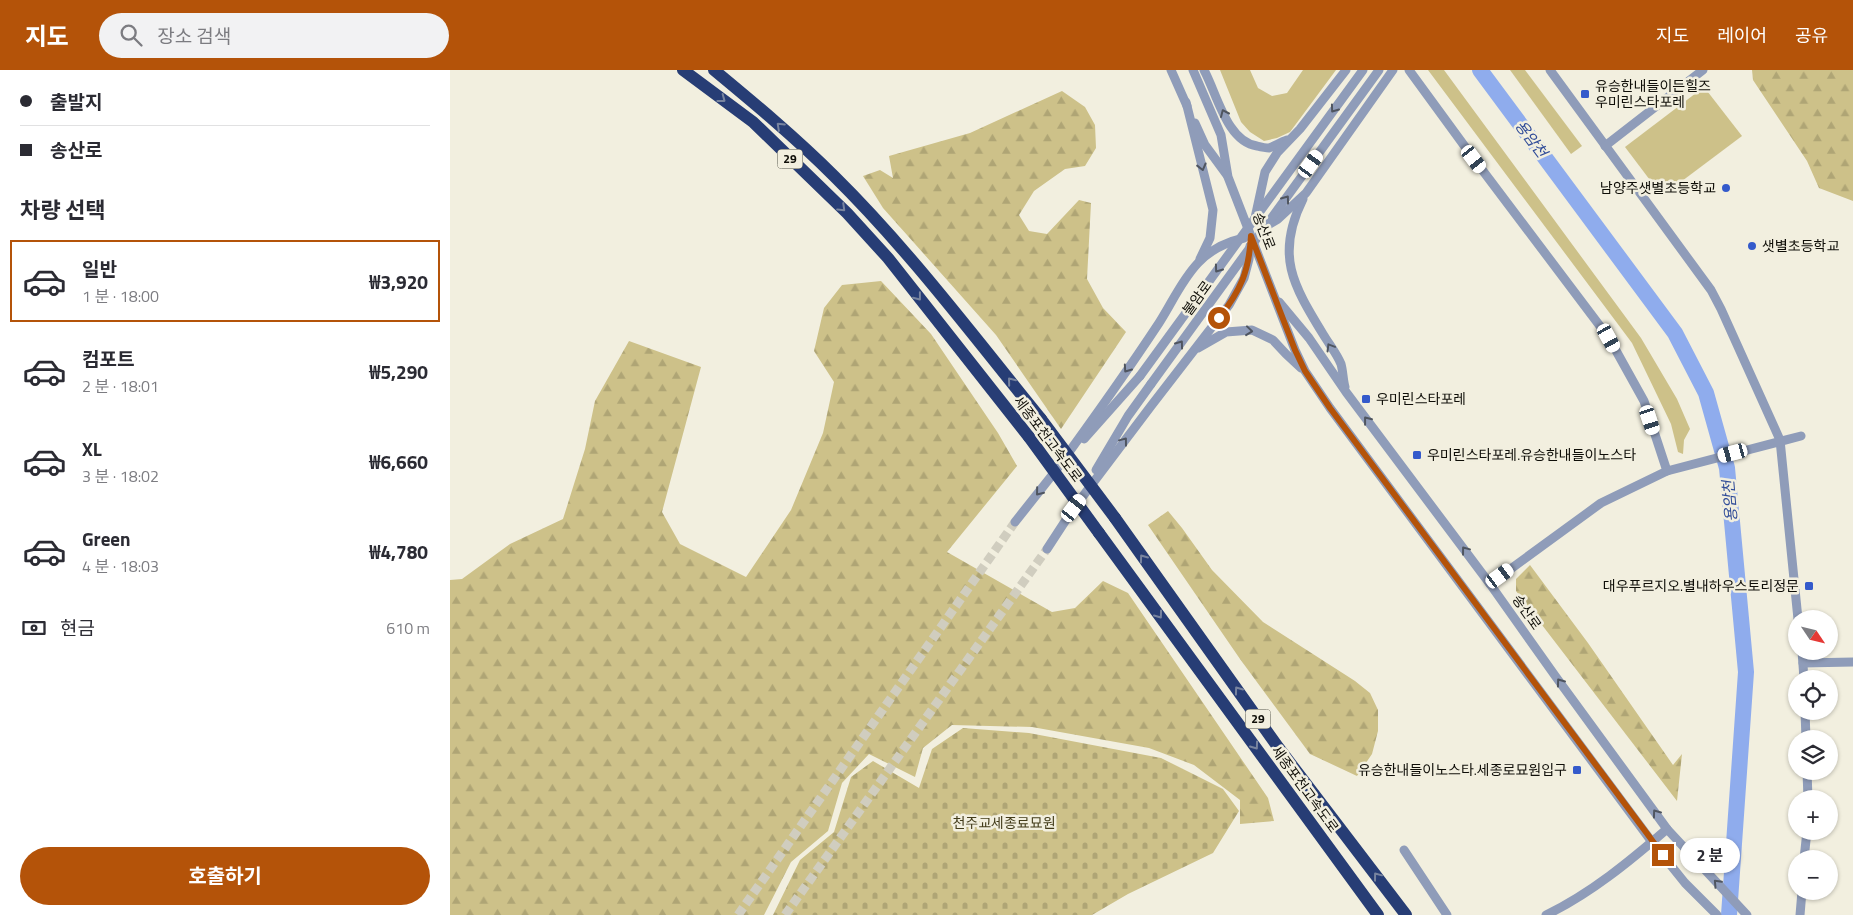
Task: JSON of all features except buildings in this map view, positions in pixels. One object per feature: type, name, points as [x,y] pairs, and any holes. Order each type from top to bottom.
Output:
[{"type":"highway","name":"세종포천고속도로","points":[[683,70],[753,122],[847,213],[888,258],[1028,437],[1378,915]]},
{"type":"highway","name":"세종포천고속도로","points":[[714,70],[773,120],[834,176],[901,247],[1042,419],[1278,747],[1406,915]]},
{"type":"street","name":"송산로","points":[[1171,70],[1205,145],[1228,177]]},
{"type":"street","name":"송산로","points":[[1193,70],[1221,135],[1228,177],[1295,350],[1305,371],[1330,408],[1652,842],[1685,882],[1717,915]]},
{"type":"street","points":[[1204,70],[1225,117],[1235,134],[1250,145],[1268,148],[1289,139]]},
{"type":"street","points":[[1074,508],[1229,305],[1244,278],[1250,259],[1251,236],[1265,172],[1277,153],[1300,129],[1346,70]]},
{"type":"street","name":"불암로","points":[[1015,522],[1056,470],[1140,376],[1363,70]]},
{"type":"street","name":"불암로","points":[[1047,549],[1074,508],[1128,416],[1379,70]]},
{"type":"street","points":[[1198,262],[1214,249],[1230,241],[1251,236],[1278,219],[1306,193],[1393,70]]},
{"type":"street","points":[[1409,70],[1609,338],[1644,401],[1667,471]]},
{"type":"street","points":[[1550,70],[1711,290],[1721,309],[1780,440],[1797,610]]},
{"type":"street","points":[[1605,146],[1703,70]]},
{"type":"street","points":[[1056,470],[1160,322],[1182,284],[1198,262],[1210,238],[1213,210],[1186,102]]},
{"type":"street","points":[[1306,193],[1295,216],[1290,236],[1290,267],[1302,299],[1341,364],[1346,392]]},
{"type":"street","name":"송산로","points":[[1274,296],[1310,338],[1346,392],[1490,584],[1667,829],[1747,915]]},
{"type":"street","points":[[1190,354],[1226,332],[1252,330],[1273,340],[1305,371]]},
{"type":"street","points":[[1490,584],[1601,503],[1667,471],[1801,436]]},
{"type":"street","points":[[1803,660],[1803,670]]},
{"type":"street","points":[[1803,663],[1853,662]]},
{"type":"street","points":[[1546,915],[1568,904],[1633,858],[1667,829]]},
{"type":"street","points":[[1404,850],[1447,915]]},
{"type":"street","points":[[1800,915],[1801,900]]},
{"type":"green space","points":[[1220,70],[1250,70],[1258,88],[1272,96],[1287,93],[1303,70],[1336,70],[1290,132],[1264,141],[1250,132],[1241,122]]},
{"type":"green space","points":[[1428,70],[1444,70],[1641,338],[1677,399],[1690,429],[1684,440],[1683,454],[1678,452],[1671,424],[1632,343]]},
{"type":"green space","points":[[1510,70],[1525,70],[1582,146],[1571,154]]},
{"type":"green space","points":[[1752,70],[1853,70],[1853,201],[1819,188],[1807,161],[1753,80]]},
{"type":"green space","points":[[1704,87],[1742,136],[1662,196],[1625,147]]},
{"type":"green space","points":[[1062,91],[1085,107],[1095,125],[1096,148],[1085,166],[1065,169],[1034,191],[1019,215],[1029,231],[1047,234],[1079,200],[1091,203],[1087,279],[1103,308],[1126,332],[1061,429],[996,335],[883,208],[863,176],[880,170],[893,178],[889,156],[970,133]]},
{"type":"green space","points":[[881,281],[931,334],[998,433],[1017,466],[947,552],[1052,612],[1075,608],[1103,581],[1128,593],[1268,798],[1274,821],[1240,824],[1240,800],[1194,765],[1149,748],[1032,727],[952,725],[923,748],[915,777],[869,754],[842,783],[828,831],[791,862],[764,915],[450,915],[450,580],[462,579],[510,544],[563,519],[585,449],[595,401],[629,341],[701,367],[662,512],[680,544],[746,577],[791,510],[823,433],[834,382],[814,351],[824,308],[842,285]]},
{"type":"green space","points":[[1168,511],[1212,570],[1263,622],[1355,681],[1370,693],[1378,710],[1378,731],[1372,754],[1357,776],[1310,754],[1240,659],[1148,525]]},
{"type":"green space","points":[[1530,565],[1588,643],[1673,765],[1682,754],[1677,801],[1516,591],[1516,579]]},
{"type":"green space","name":"천주교세종료묘원","points":[[963,728],[1029,733],[1161,758],[1223,789],[1239,811],[1213,853],[1128,894],[1092,915],[773,915],[800,860],[834,832],[851,777],[873,761],[919,788],[932,749]]},
{"type":"waterway","name":"용암천","points":[[1480,70],[1675,333],[1706,393],[1727,468],[1746,672],[1729,915]]},
{"type":"tunnel","points":[[738,915],[1015,522]]},
{"type":"tunnel","points":[[785,915],[1047,549]]},
{"type":"place","name":"유승한내들이든힐즈 우미린스타포레","points":[[1585,94]]},
{"type":"place","name":"남양주샛별초등학교","points":[[1726,188]]},
{"type":"place","name":"샛별초등학교","points":[[1752,246]]},
{"type":"place","name":"우미린스타포레","points":[[1366,399]]},
{"type":"place","name":"우미린스타포레.유승한내들이노스타","points":[[1417,455]]},
{"type":"place","name":"대우푸르지오.별내하우스토리정문","points":[[1809,586]]},
{"type":"place","name":"유승한내들이노스타.세종로묘원입구","points":[[1577,770]]},
{"type":"route","points":[[1219,318],[1229,305],[1244,278],[1250,259],[1251,236],[1305,371],[1330,408],[1663,855]]}]
